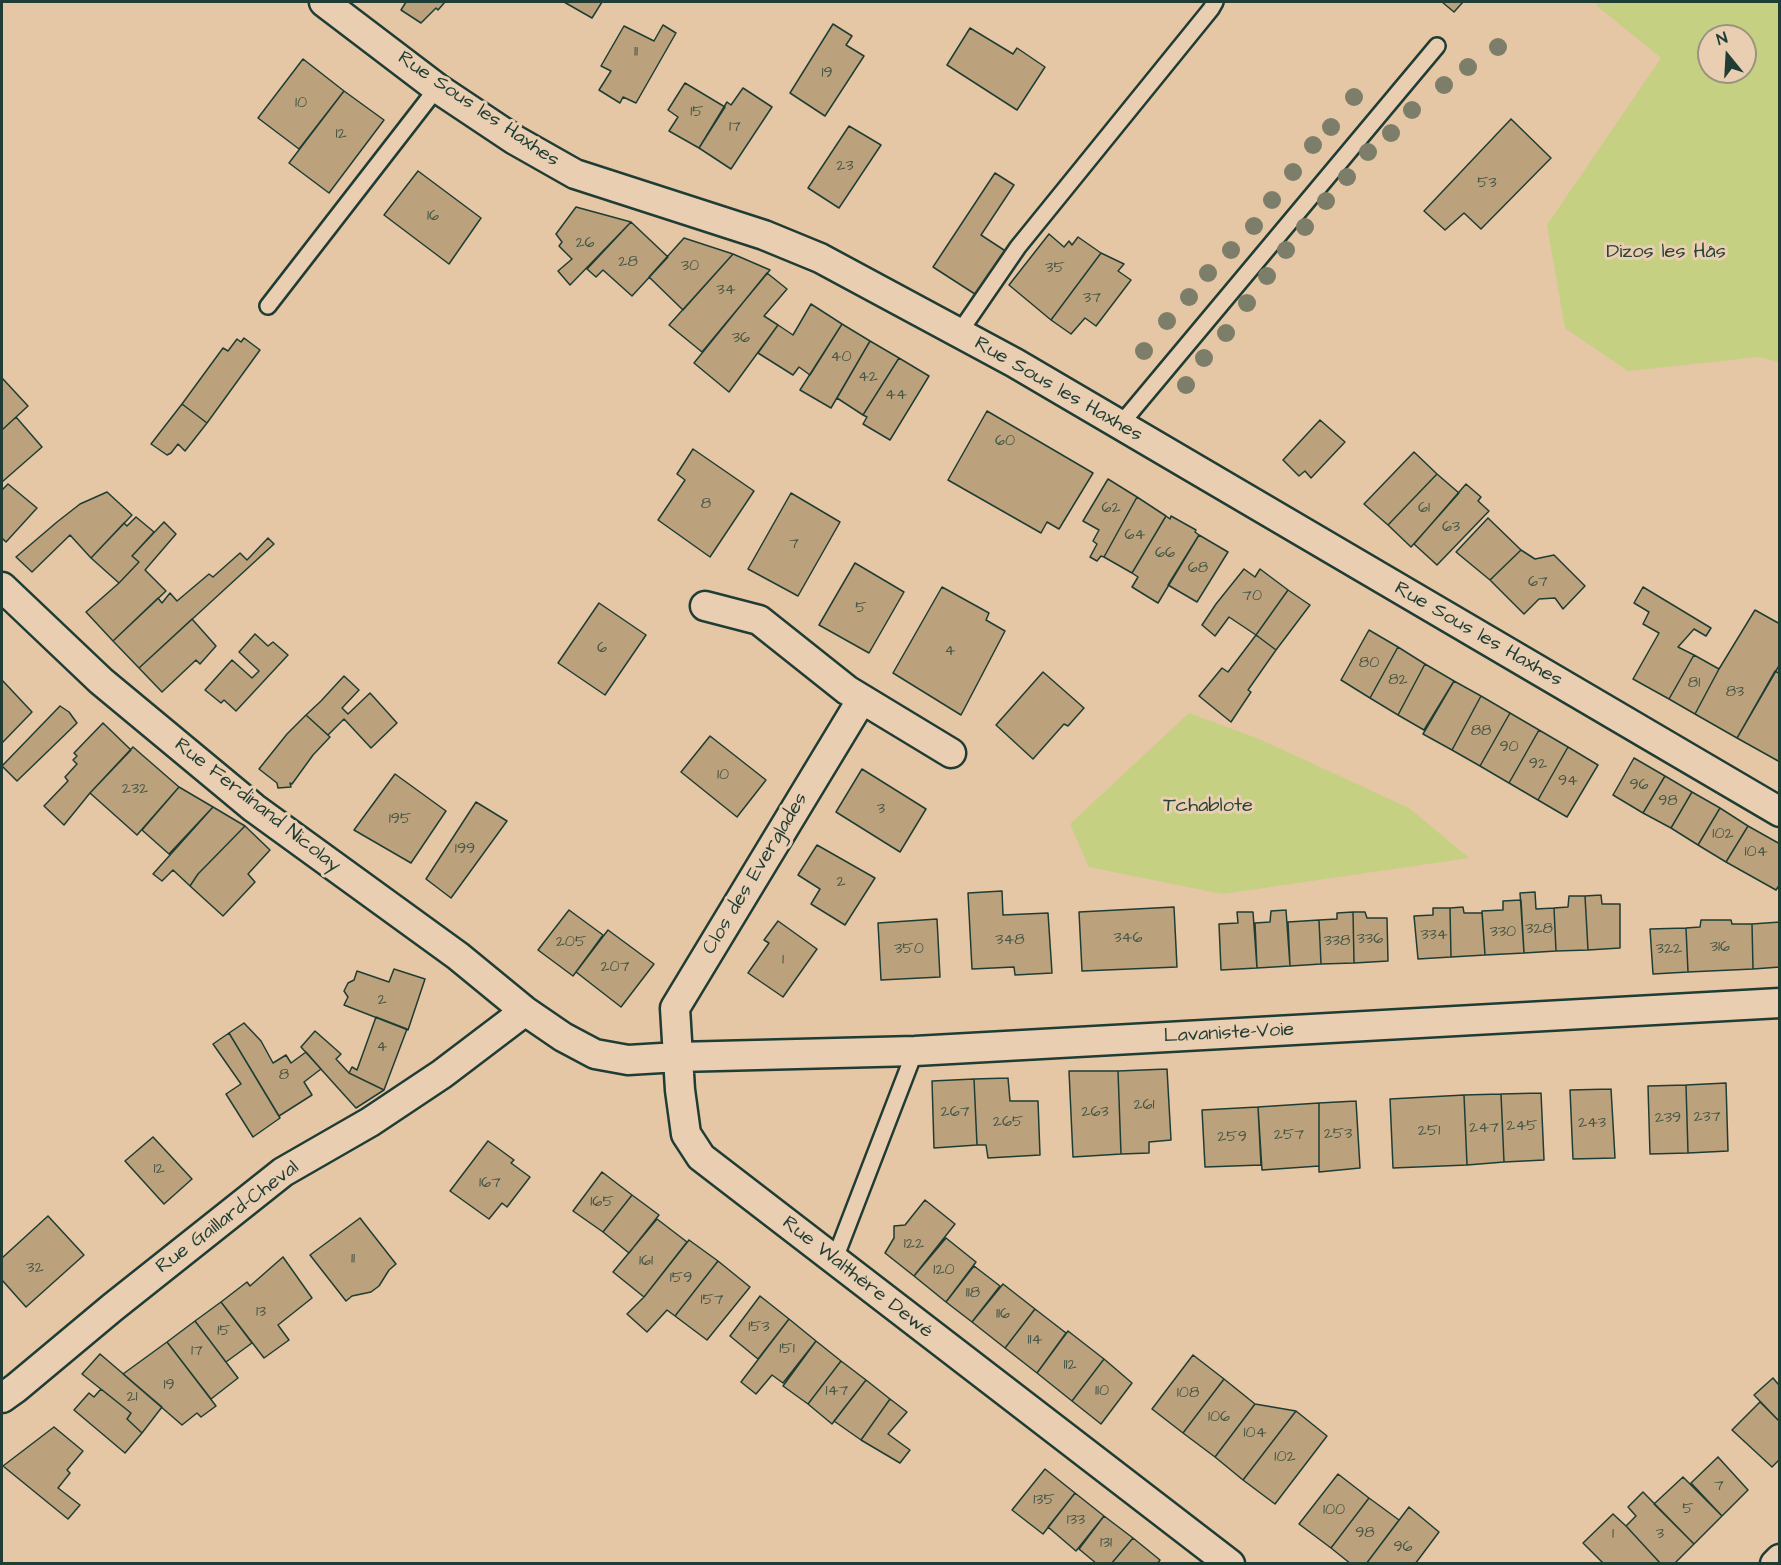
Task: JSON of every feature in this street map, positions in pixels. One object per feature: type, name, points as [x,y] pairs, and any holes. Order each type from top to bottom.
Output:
[{"type":"street","name":"Rue Sous les Haxhes","points":[[324,2],[438,88],[515,140],[575,174],[764,235],[820,258],[1015,363],[1779,812]]},
{"type":"street","name":"Rue Ferdinand Nicolay","points":[[2,587],[101,681],[254,808],[458,956],[525,1011]]},
{"type":"street","points":[[705,606],[759,620],[847,690],[951,753]]},
{"type":"street","name":"Clos des Everglades","points":[[678,1057],[675,1008],[862,699]]},
{"type":"street","name":"Lavaniste-Voie","points":[[678,1057],[915,1051],[1779,1003]]},
{"type":"street","points":[[525,1011],[595,1054],[628,1060],[678,1057]]},
{"type":"street","name":"Rue Gaillard-Cheval","points":[[2,1398],[283,1172],[370,1122],[442,1074],[525,1011]]},
{"type":"street","name":"Rue Walthère Dewé","points":[[678,1057],[686,1134],[701,1157],[1230,1563]]},
{"type":"street","points":[[1775,1563],[1779,1559]]},
{"type":"lane","points":[[959,333],[1018,247],[1215,2]]},
{"type":"lane","points":[[1120,425],[1437,46]]},
{"type":"lane","points":[[267,306],[438,88]]},
{"type":"lane","points":[[834,1261],[915,1051]]},
{"type":"green space","name":"Dizos les Hås","points":[[1598,2],[1779,2],[1779,362],[1759,357],[1628,371],[1565,328],[1547,225],[1661,58],[1596,5]]},
{"type":"green space","name":"Tchablote","points":[[1189,713],[1259,739],[1409,808],[1469,858],[1222,894],[1089,867],[1070,824]]},
{"type":"building","points":[[406,2],[445,2],[421,23],[401,10]]},
{"type":"building","points":[[564,2],[602,2],[592,18]]},
{"type":"building","points":[[1442,2],[1463,2],[1454,12]]},
{"type":"building","points":[[833,24],[852,36],[846,45],[864,56],[825,116],[790,93]]},
{"type":"building","points":[[663,25],[676,33],[636,103],[623,97],[620,103],[599,90],[611,71],[601,66],[624,26],[654,41]]},
{"type":"building","points":[[970,28],[1013,54],[1017,48],[1045,67],[1017,110],[947,65]]},
{"type":"building","points":[[303,59],[344,91],[299,149],[258,118]]},
{"type":"building","points":[[685,83],[725,107],[699,148],[669,131],[678,117],[668,110]]},
{"type":"building","points":[[743,88],[772,107],[731,169],[699,148],[727,102],[731,105]]},
{"type":"building","points":[[344,91],[384,120],[329,193],[289,163]]},
{"type":"building","points":[[1511,119],[1551,158],[1481,229],[1464,213],[1445,230],[1424,211]]},
{"type":"building","points":[[849,126],[881,145],[839,208],[808,188]]},
{"type":"building","points":[[418,171],[481,218],[449,264],[384,215]]},
{"type":"building","points":[[995,173],[1014,185],[981,235],[1007,252],[978,296],[933,267]]},
{"type":"building","points":[[576,207],[631,222],[570,285],[558,271],[572,259],[559,246],[562,242],[556,234]]},
{"type":"building","points":[[631,222],[668,257],[632,296],[603,270],[596,277],[587,269]]},
{"type":"building","points":[[1049,234],[1064,247],[1069,241],[1072,245],[1078,237],[1101,253],[1051,320],[1009,285]]},
{"type":"building","points":[[684,238],[733,254],[683,310],[649,277]]},
{"type":"building","points":[[1101,253],[1124,264],[1118,271],[1131,280],[1096,326],[1085,318],[1071,334],[1051,320]]},
{"type":"building","points":[[733,254],[770,270],[702,352],[669,325]]},
{"type":"building","points":[[767,273],[787,289],[764,316],[778,325],[729,392],[694,363]]},
{"type":"building","points":[[811,304],[842,324],[810,375],[799,367],[793,375],[758,353],[778,325],[793,335]]},
{"type":"building","points":[[842,324],[870,341],[831,408],[800,390]]},
{"type":"building","points":[[244,338],[260,350],[207,423],[182,404],[223,348],[228,351],[237,339],[241,342]]},
{"type":"building","points":[[870,341],[899,358],[863,415],[837,398]]},
{"type":"building","points":[[899,358],[929,376],[890,440],[863,424],[867,417],[863,415]]},
{"type":"building","points":[[2,380],[28,406],[2,430]]},
{"type":"building","points":[[182,404],[207,423],[185,451],[178,444],[167,455],[151,444]]},
{"type":"building","points":[[987,411],[1093,473],[1059,529],[1047,522],[1041,533],[948,480]]},
{"type":"building","points":[[16,417],[42,447],[2,482],[2,430]]},
{"type":"building","points":[[1320,420],[1345,442],[1311,478],[1305,471],[1299,476],[1283,460]]},
{"type":"building","points":[[693,449],[754,491],[710,557],[658,520],[685,480],[677,474]]},
{"type":"building","points":[[1414,452],[1437,474],[1388,525],[1364,504]]},
{"type":"building","points":[[1437,474],[1459,493],[1411,547],[1388,525]]},
{"type":"building","points":[[1108,479],[1137,497],[1104,557],[1101,556],[1097,561],[1090,557],[1097,544],[1093,541],[1099,530],[1083,521]]},
{"type":"building","points":[[8,484],[37,508],[6,542],[2,538],[2,490]]},
{"type":"building","points":[[1466,484],[1481,497],[1478,501],[1489,511],[1437,565],[1414,544]]},
{"type":"building","points":[[107,492],[132,515],[91,558],[70,535],[32,572],[16,557],[80,504]]},
{"type":"building","points":[[791,493],[840,522],[798,596],[748,569]]},
{"type":"building","points":[[1137,497],[1166,516],[1132,573],[1104,557]]},
{"type":"building","points":[[1166,516],[1170,519],[1171,516],[1196,530],[1195,532],[1199,535],[1158,603],[1132,587],[1138,577],[1132,573]]},
{"type":"building","points":[[136,517],[154,532],[132,556],[139,562],[119,583],[91,558],[124,523],[127,526]]},
{"type":"building","points":[[1488,518],[1521,550],[1490,580],[1456,552]]},
{"type":"building","points":[[164,522],[176,534],[145,570],[166,591],[113,641],[86,612],[139,562],[132,556]]},
{"type":"building","points":[[1199,535],[1228,552],[1197,602],[1168,585]]},
{"type":"building","points":[[268,538],[274,544],[139,668],[113,641],[158,598],[162,603],[170,593],[177,601],[209,574],[213,577],[240,553],[247,560]]},
{"type":"building","points":[[1521,550],[1535,559],[1554,555],[1585,586],[1563,609],[1555,598],[1539,599],[1524,614],[1490,580]]},
{"type":"building","points":[[855,563],[904,592],[869,653],[819,625]]},
{"type":"building","points":[[1244,569],[1255,577],[1260,569],[1288,590],[1256,635],[1229,617],[1215,636],[1202,625]]},
{"type":"building","points":[[942,587],[989,613],[986,620],[1005,631],[961,715],[893,673]]},
{"type":"building","points":[[1643,587],[1711,628],[1706,636],[1694,629],[1678,647],[1694,655],[1669,699],[1633,679],[1659,633],[1643,624],[1649,612],[1634,603]]},
{"type":"building","points":[[1288,590],[1310,605],[1276,650],[1256,635]]},
{"type":"building","points":[[599,603],[646,635],[605,695],[558,663]]},
{"type":"building","points":[[1755,610],[1780,624],[1780,664],[1737,738],[1695,714]]},
{"type":"building","points":[[192,619],[216,646],[200,664],[196,660],[162,692],[139,668]]},
{"type":"building","points":[[1369,630],[1398,647],[1370,698],[1341,680]]},
{"type":"building","points":[[255,634],[268,646],[273,642],[288,655],[236,711],[224,700],[221,703],[205,690],[232,660],[252,678],[259,671],[239,652]]},
{"type":"building","points":[[1256,635],[1276,650],[1248,690],[1251,692],[1231,722],[1199,696],[1222,668],[1228,672]]},
{"type":"building","points":[[1398,647],[1425,664],[1398,715],[1370,698]]},
{"type":"building","points":[[1694,655],[1719,669],[1695,714],[1669,699]]},
{"type":"building","points":[[1425,664],[1454,681],[1424,730],[1398,715]]},
{"type":"building","points":[[1775,671],[1780,674],[1780,762],[1737,738]]},
{"type":"building","points":[[1043,672],[1084,708],[1068,726],[1064,724],[1033,759],[996,725]]},
{"type":"building","points":[[344,676],[359,690],[342,708],[348,714],[370,693],[397,723],[371,748],[344,719],[328,735],[306,715]]},
{"type":"building","points":[[2,680],[32,712],[2,743]]},
{"type":"building","points":[[1454,681],[1481,696],[1452,750],[1423,734]]},
{"type":"building","points":[[1481,696],[1510,713],[1480,766],[1452,750]]},
{"type":"building","points":[[60,706],[69,712],[77,723],[17,781],[2,766]]},
{"type":"building","points":[[1510,713],[1539,730],[1509,783],[1480,766]]},
{"type":"building","points":[[306,715],[330,737],[313,755],[292,784],[290,783],[291,787],[278,788],[277,783],[259,769],[287,734]]},
{"type":"building","points":[[103,723],[131,750],[90,793],[64,825],[44,806],[68,781],[65,777],[77,764],[73,760],[77,756],[74,753]]},
{"type":"building","points":[[1539,730],[1568,747],[1538,800],[1509,783]]},
{"type":"building","points":[[710,736],[766,780],[737,817],[681,772]]},
{"type":"building","points":[[133,747],[179,787],[137,835],[90,793]]},
{"type":"building","points":[[1568,747],[1598,765],[1567,817],[1538,800]]},
{"type":"building","points":[[1634,758],[1665,776],[1643,813],[1613,795]]},
{"type":"building","points":[[862,769],[926,809],[900,852],[836,812]]},
{"type":"building","points":[[395,774],[446,811],[411,863],[354,830]]},
{"type":"building","points":[[1665,776],[1692,792],[1671,828],[1643,813]]},
{"type":"building","points":[[179,787],[213,807],[169,854],[142,830]]},
{"type":"building","points":[[1692,792],[1720,808],[1698,845],[1671,828]]},
{"type":"building","points":[[476,802],[507,821],[451,898],[426,879]]},
{"type":"building","points":[[213,807],[245,826],[198,874],[190,886],[173,870],[162,881],[153,874]]},
{"type":"building","points":[[1720,808],[1748,826],[1726,862],[1698,845]]},
{"type":"building","points":[[245,826],[270,850],[248,874],[255,882],[223,916],[190,886],[198,874]]},
{"type":"building","points":[[1748,826],[1780,844],[1780,884],[1776,890],[1726,862]]},
{"type":"building","points":[[817,845],[875,878],[845,925],[811,904],[820,889],[798,875]]},
{"type":"building","points":[[1002,891],[1003,915],[1048,913],[1052,973],[1015,975],[1014,967],[972,969],[968,893]]},
{"type":"building","points":[[1535,892],[1536,909],[1554,908],[1556,951],[1524,953],[1520,893]]},
{"type":"building","points":[[1601,895],[1602,904],[1620,904],[1620,948],[1588,950],[1585,896]]},
{"type":"building","points":[[1569,896],[1585,896],[1588,950],[1556,951],[1554,908],[1568,907]]},
{"type":"building","points":[[1521,900],[1524,953],[1485,955],[1482,911],[1503,910],[1503,901]]},
{"type":"building","points":[[1174,907],[1177,967],[1082,971],[1079,912]]},
{"type":"building","points":[[1463,907],[1464,913],[1482,913],[1485,955],[1451,957],[1450,908]]},
{"type":"building","points":[[1433,908],[1450,908],[1451,957],[1418,959],[1414,916],[1433,915]]},
{"type":"building","points":[[569,910],[603,935],[573,976],[538,950]]},
{"type":"building","points":[[1286,910],[1290,966],[1257,968],[1255,923],[1270,922],[1271,911]]},
{"type":"building","points":[[1237,912],[1253,912],[1257,968],[1221,970],[1219,924],[1238,923]]},
{"type":"building","points":[[1353,912],[1354,963],[1321,964],[1319,920],[1337,919],[1337,913]]},
{"type":"building","points":[[1353,912],[1365,912],[1367,918],[1387,918],[1388,961],[1354,963]]},
{"type":"building","points":[[937,919],[940,977],[881,980],[878,923]]},
{"type":"building","points":[[1319,920],[1321,964],[1290,966],[1288,922]]},
{"type":"building","points":[[1701,920],[1731,920],[1732,924],[1752,924],[1753,969],[1688,972],[1686,928],[1700,927]]},
{"type":"building","points":[[778,921],[817,949],[783,997],[748,973],[769,943],[764,940]]},
{"type":"building","points":[[1780,922],[1780,967],[1753,969],[1752,924]]},
{"type":"building","points":[[1686,928],[1688,972],[1653,974],[1650,929]]},
{"type":"building","points":[[608,930],[654,964],[621,1007],[576,972]]},
{"type":"building","points":[[394,969],[425,979],[408,1030],[344,1005],[348,997],[344,991],[348,983],[354,980],[357,971],[389,982]]},
{"type":"building","points":[[376,1017],[407,1029],[384,1090],[349,1073],[352,1067],[357,1070]]},
{"type":"building","points":[[244,1023],[261,1041],[273,1063],[286,1055],[291,1063],[306,1052],[321,1069],[304,1082],[312,1095],[279,1116],[229,1033]]},
{"type":"building","points":[[315,1031],[341,1054],[336,1059],[349,1073],[384,1090],[356,1108],[301,1047]]},
{"type":"building","points":[[229,1033],[280,1118],[253,1137],[226,1094],[241,1084],[213,1044]]},
{"type":"building","points":[[1167,1069],[1171,1140],[1149,1142],[1149,1153],[1121,1154],[1118,1071]]},
{"type":"building","points":[[1069,1071],[1118,1071],[1121,1154],[1073,1157]]},
{"type":"building","points":[[1008,1078],[1010,1101],[1038,1101],[1040,1155],[988,1158],[986,1145],[977,1145],[974,1079]]},
{"type":"building","points":[[974,1079],[977,1145],[934,1148],[932,1081]]},
{"type":"building","points":[[1726,1083],[1728,1151],[1688,1153],[1686,1085]]},
{"type":"building","points":[[1686,1085],[1688,1153],[1650,1154],[1648,1086]]},
{"type":"building","points":[[1611,1089],[1615,1158],[1573,1159],[1570,1090]]},
{"type":"building","points":[[1541,1093],[1544,1160],[1504,1162],[1501,1094]]},
{"type":"building","points":[[1501,1094],[1504,1162],[1467,1165],[1464,1095]]},
{"type":"building","points":[[1464,1095],[1467,1165],[1393,1168],[1390,1099]]},
{"type":"building","points":[[1356,1101],[1360,1168],[1319,1172],[1319,1103]]},
{"type":"building","points":[[1319,1103],[1319,1166],[1262,1170],[1258,1107]]},
{"type":"building","points":[[1258,1107],[1261,1165],[1205,1167],[1202,1110]]},
{"type":"building","points":[[153,1137],[192,1179],[164,1204],[125,1161]]},
{"type":"building","points":[[488,1141],[514,1160],[511,1163],[530,1177],[507,1207],[502,1203],[489,1219],[450,1191]]},
{"type":"building","points":[[602,1172],[632,1195],[603,1232],[573,1211]]},
{"type":"building","points":[[632,1195],[659,1215],[629,1253],[603,1232]]},
{"type":"building","points":[[925,1200],[955,1224],[914,1276],[885,1253],[894,1238],[894,1226],[905,1225]]},
{"type":"building","points":[[48,1216],[84,1255],[26,1307],[2,1280],[2,1258]]},
{"type":"building","points":[[360,1218],[396,1264],[389,1270],[379,1286],[371,1292],[352,1296],[346,1301],[310,1255]]},
{"type":"building","points":[[657,1219],[687,1242],[644,1297],[613,1272]]},
{"type":"building","points":[[946,1238],[976,1262],[946,1302],[914,1276]]},
{"type":"building","points":[[689,1240],[718,1261],[675,1316],[667,1310],[647,1332],[627,1314],[644,1297]]},
{"type":"building","points":[[283,1257],[312,1298],[278,1325],[289,1340],[264,1358],[221,1302],[247,1282],[250,1286]]},
{"type":"building","points":[[718,1261],[750,1287],[707,1340],[675,1316]]},
{"type":"building","points":[[974,1266],[1000,1286],[972,1322],[946,1302]]},
{"type":"building","points":[[1003,1284],[1035,1309],[1005,1348],[972,1322]]},
{"type":"building","points":[[760,1296],[789,1319],[758,1359],[730,1336]]},
{"type":"building","points":[[221,1302],[252,1343],[226,1362],[195,1321]]},
{"type":"building","points":[[1035,1309],[1066,1333],[1037,1373],[1005,1348]]},
{"type":"building","points":[[789,1319],[816,1341],[783,1383],[772,1375],[756,1394],[741,1382]]},
{"type":"building","points":[[195,1321],[238,1378],[211,1399],[167,1342]]},
{"type":"building","points":[[1068,1331],[1104,1359],[1072,1401],[1037,1373]]},
{"type":"building","points":[[816,1341],[841,1361],[808,1404],[783,1386]]},
{"type":"building","points":[[167,1342],[216,1406],[201,1417],[197,1413],[182,1425],[123,1374]]},
{"type":"building","points":[[100,1354],[162,1407],[142,1433],[127,1419],[131,1413],[82,1374]]},
{"type":"building","points":[[1193,1355],[1224,1379],[1183,1433],[1152,1409]]},
{"type":"building","points":[[1104,1359],[1132,1383],[1101,1424],[1072,1401]]},
{"type":"building","points":[[841,1361],[866,1380],[832,1424],[808,1404]]},
{"type":"building","points":[[1773,1378],[1778,1384],[1780,1382],[1780,1422],[1754,1395]]},
{"type":"building","points":[[1224,1379],[1255,1404],[1215,1457],[1183,1433]]},
{"type":"building","points":[[866,1380],[890,1399],[861,1440],[834,1421]]},
{"type":"building","points":[[101,1389],[131,1413],[127,1419],[142,1433],[125,1453],[74,1410],[89,1393],[94,1397]]},
{"type":"building","points":[[890,1399],[907,1412],[888,1434],[910,1450],[900,1463],[861,1440]]},
{"type":"building","points":[[1760,1402],[1780,1422],[1780,1459],[1772,1467],[1732,1430]]},
{"type":"building","points":[[1255,1404],[1296,1411],[1243,1480],[1215,1457]]},
{"type":"building","points":[[1296,1411],[1327,1436],[1275,1504],[1243,1480]]},
{"type":"building","points":[[54,1427],[83,1451],[67,1470],[70,1473],[58,1488],[80,1505],[68,1519],[3,1466]]},
{"type":"building","points":[[1718,1457],[1748,1490],[1722,1516],[1691,1483]]},
{"type":"building","points":[[1045,1469],[1075,1493],[1043,1534],[1012,1510]]},
{"type":"building","points":[[1338,1474],[1369,1498],[1331,1548],[1299,1524]]},
{"type":"building","points":[[1683,1477],[1722,1516],[1694,1544],[1654,1504]]},
{"type":"building","points":[[1643,1492],[1694,1544],[1674,1564],[1661,1564],[1626,1526],[1636,1516],[1628,1507]]},
{"type":"building","points":[[1075,1493],[1104,1516],[1076,1551],[1048,1527]]},
{"type":"building","points":[[1369,1498],[1399,1520],[1366,1564],[1351,1564],[1331,1548]]},
{"type":"building","points":[[1409,1507],[1439,1532],[1415,1564],[1366,1564]]},
{"type":"building","points":[[1613,1514],[1661,1564],[1604,1564],[1583,1543]]},
{"type":"building","points":[[1104,1516],[1133,1538],[1111,1564],[1097,1564],[1079,1549]]},
{"type":"building","points":[[1133,1538],[1160,1560],[1157,1564],[1111,1564]]}]
